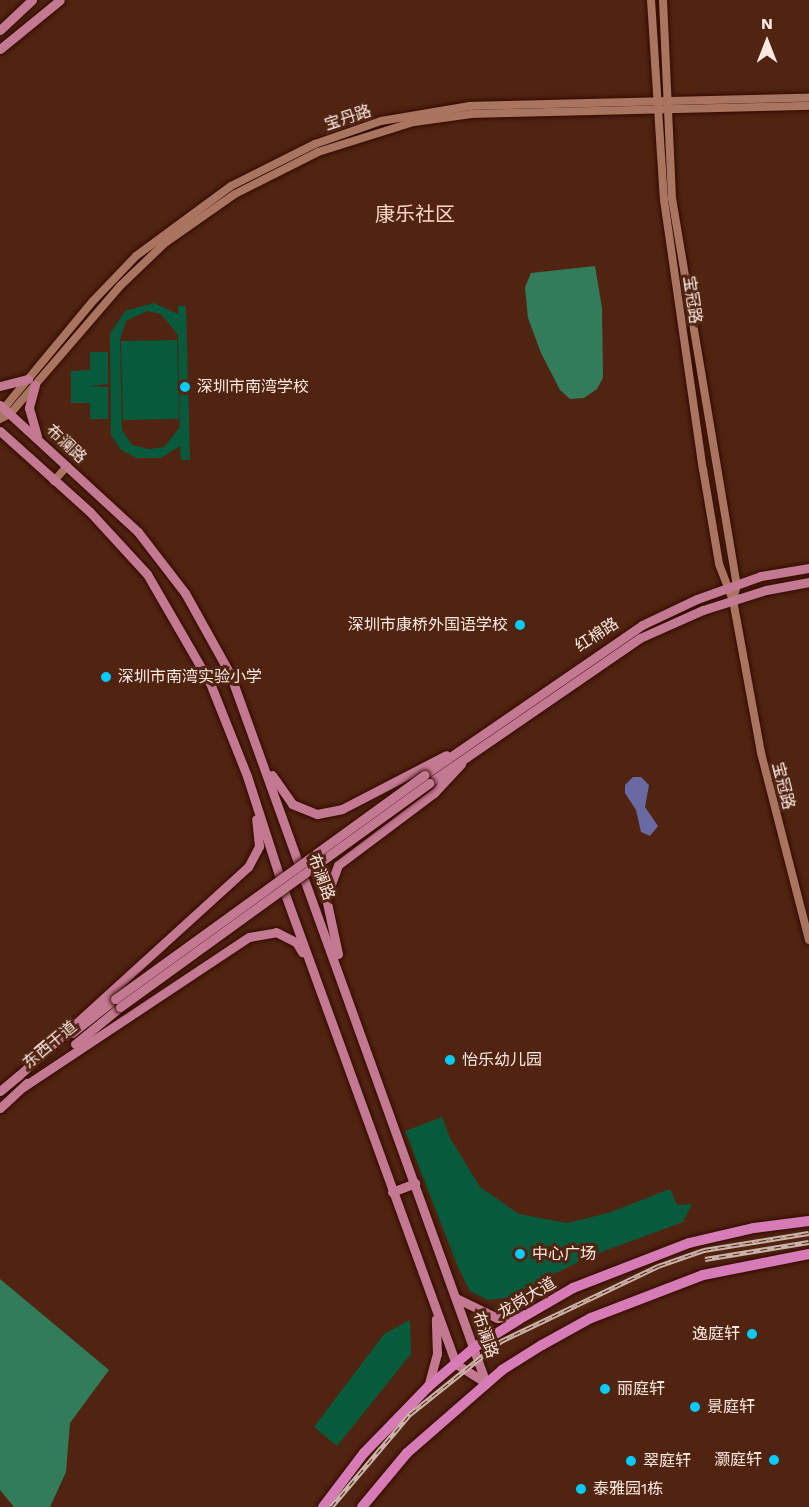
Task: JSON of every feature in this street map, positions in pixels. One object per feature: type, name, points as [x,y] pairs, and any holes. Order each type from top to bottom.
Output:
[{"type":"highway","name":"龙岗大道","points":[[322,1507],[364,1453],[428,1387],[475,1347],[528,1314],[573,1288],[689,1243],[754,1228],[809,1221]]},
{"type":"highway","points":[[362,1507],[407,1452],[486,1383],[542,1345],[644,1295],[703,1275],[809,1254]]},
{"type":"main road","points":[[0,30],[32,0]]},
{"type":"main road","points":[[0,49],[60,0]]},
{"type":"main road","points":[[0,386],[31,382],[30,419],[40,441]]},
{"type":"main road","name":"布澜路","points":[[3,410],[68,466],[138,532],[185,593],[230,674],[265,765],[486,1383]]},
{"type":"main road","points":[[0,431],[97,519],[147,574],[210,683],[247,776],[392,1192],[456,1364]]},
{"type":"main road","name":"红棉路","points":[[465,752],[615,640],[669,611],[761,576],[809,568]]},
{"type":"main road","name":"红棉路","points":[[117,1003],[426,779],[640,638],[733,600],[809,582]]},
{"type":"main road","points":[[265,765],[292,804],[317,814],[342,808],[417,767],[465,752]]},
{"type":"main road","points":[[348,997],[327,909],[330,877],[348,855],[448,781],[465,752]]},
{"type":"main road","points":[[16,1077],[248,867],[257,854],[259,840],[247,776]]},
{"type":"main road","points":[[23,1087],[131,1012],[257,933],[276,932],[296,942],[325,1003]]},
{"type":"main road","name":"东西干道","points":[[0,1091],[117,1003]]},
{"type":"main road","name":"东西干道","points":[[0,1108],[117,1003]]},
{"type":"main road","points":[[392,1192],[415,1183]]},
{"type":"main road","points":[[456,1298],[497,1318],[528,1314]]},
{"type":"main road","points":[[428,1387],[437,1354],[435,1311]]},
{"type":"main road","name":"布澜路","points":[[456,1364],[486,1383]]},
{"type":"street","name":"宝冠路","points":[[651,0],[668,230],[719,564],[732,586]]},
{"type":"street","name":"宝冠路","points":[[663,0],[672,198],[733,600],[761,753],[809,940]]},
{"type":"street","name":"宝丹路","points":[[667,105],[809,98]]},
{"type":"street","name":"宝丹路","points":[[0,420],[3,410],[120,286],[165,243],[235,194],[318,152],[383,130],[442,117],[657,105],[809,106]]},
{"type":"street","points":[[54,481],[68,466]]},
{"type":"green space","points":[[595,266],[602,308],[603,378],[597,389],[584,398],[570,399],[560,390],[541,353],[528,318],[525,287],[531,273]]},
{"type":"green space","points":[[154,303],[178,314],[178,306],[186,306],[190,460],[181,460],[180,446],[161,458],[137,458],[121,450],[111,435],[110,334],[125,311]],"holes":[[[147,311],[161,314],[178,335],[180,427],[164,447],[149,449],[132,445],[122,430],[120,340],[126,321]]]},
{"type":"green space","points":[[177,340],[179,419],[123,420],[121,341]]},
{"type":"green space","points":[[90,352],[108,352],[108,384],[89,386],[108,387],[108,419],[90,419],[90,403],[71,403],[71,371],[90,370]]},
{"type":"green space","points":[[442,1117],[450,1138],[480,1187],[519,1214],[567,1223],[608,1213],[670,1189],[677,1205],[692,1204],[683,1222],[588,1257],[506,1298],[488,1300],[470,1291],[458,1267],[405,1131]]},
{"type":"green space","points":[[0,1279],[109,1370],[70,1423],[66,1472],[50,1507],[14,1507],[0,1490]]},
{"type":"green space","points":[[410,1320],[411,1354],[337,1446],[314,1427],[384,1334]]},
{"type":"water","points":[[633,777],[641,777],[649,785],[645,807],[658,826],[650,836],[641,832],[636,810],[625,793],[625,785]]},
{"type":"railway","points":[[331,1507],[410,1414],[501,1341],[658,1266],[704,1250],[809,1233]]},
{"type":"railway","points":[[705,1259],[809,1242]]},
{"type":"place","name":"深圳市南湾学校","points":[[185,387]]},
{"type":"place","name":"深圳市康桥外国语学校","points":[[520,625]]},
{"type":"place","name":"深圳市南湾实验小学","points":[[106,677]]},
{"type":"place","name":"怡乐幼儿园","points":[[450,1060]]},
{"type":"place","name":"中心广场","points":[[520,1254]]},
{"type":"place","name":"逸庭轩","points":[[752,1334]]},
{"type":"place","name":"丽庭轩","points":[[605,1389]]},
{"type":"place","name":"景庭轩","points":[[695,1407]]},
{"type":"place","name":"灏庭轩","points":[[774,1460]]},
{"type":"place","name":"翠庭轩","points":[[631,1461]]},
{"type":"place","name":"泰雅园1栋","points":[[581,1489]]},
{"type":"district","name":"康乐社区","points":[[415,214]]}]
